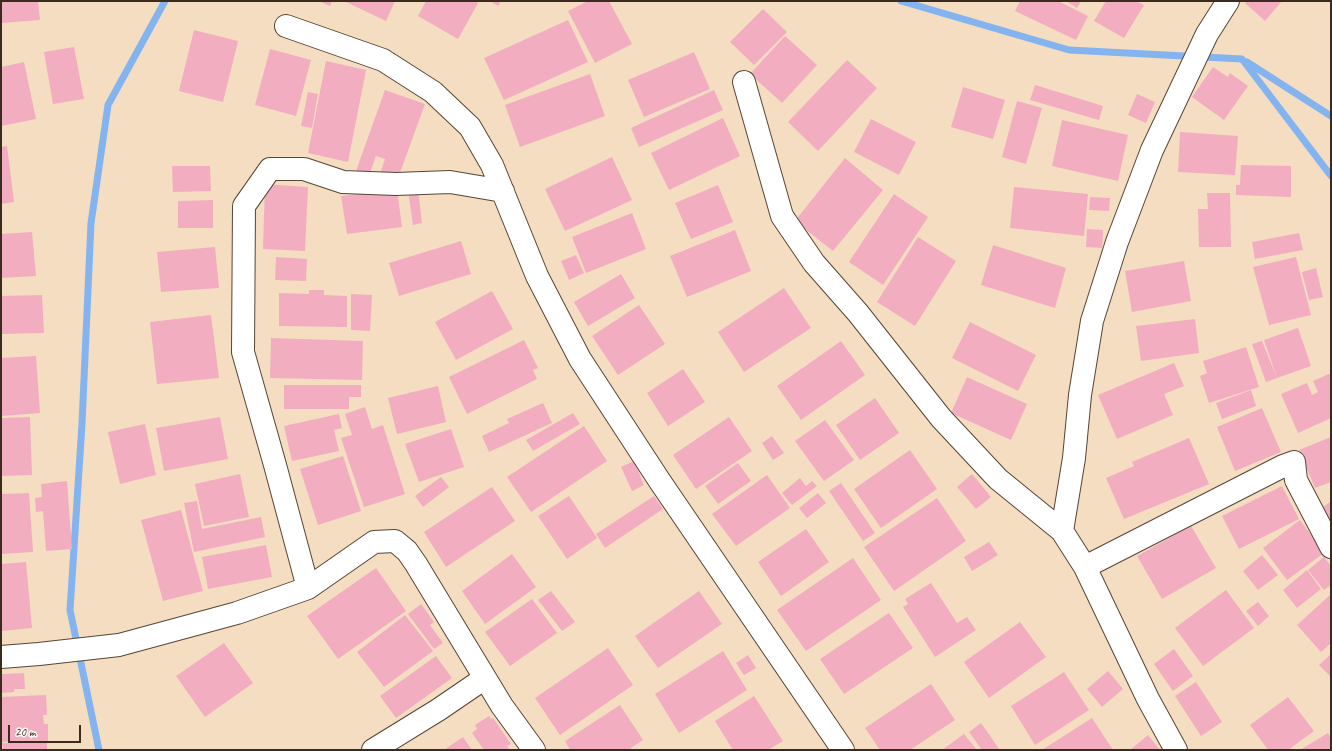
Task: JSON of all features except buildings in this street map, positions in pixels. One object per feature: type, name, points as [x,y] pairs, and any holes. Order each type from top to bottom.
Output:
[{"type":"street","points":[[1062,531],[1074,458],[1080,395],[1092,320],[1117,242],[1152,150],[1207,34],[1228,1]]},
{"type":"street","points":[[286,26],[383,60],[433,92],[470,126],[492,164],[537,276],[580,359],[659,480],[842,750]]},
{"type":"street","points":[[744,82],[782,216],[814,263],[858,314],[941,418],[998,479],[1062,531],[1085,567],[1148,699],[1176,750]]},
{"type":"street","points":[[308,588],[243,352],[244,206],[270,169],[304,169],[343,182],[396,184],[450,182],[503,191]]},
{"type":"street","points":[[1085,567],[1283,466],[1294,462],[1296,480],[1331,546]]},
{"type":"street","points":[[1,657],[119,645],[237,613],[308,588],[374,542],[395,541],[407,551],[416,564],[502,706],[534,750]]},
{"type":"street","points":[[373,750],[438,710],[485,678]]},
{"type":"waterway","points":[[99,750],[70,610],[82,424],[91,223],[108,105],[165,1]]},
{"type":"waterway","points":[[901,1],[1069,50],[1242,59],[1331,176]]},
{"type":"waterway","points":[[1247,62],[1331,116]]}]
